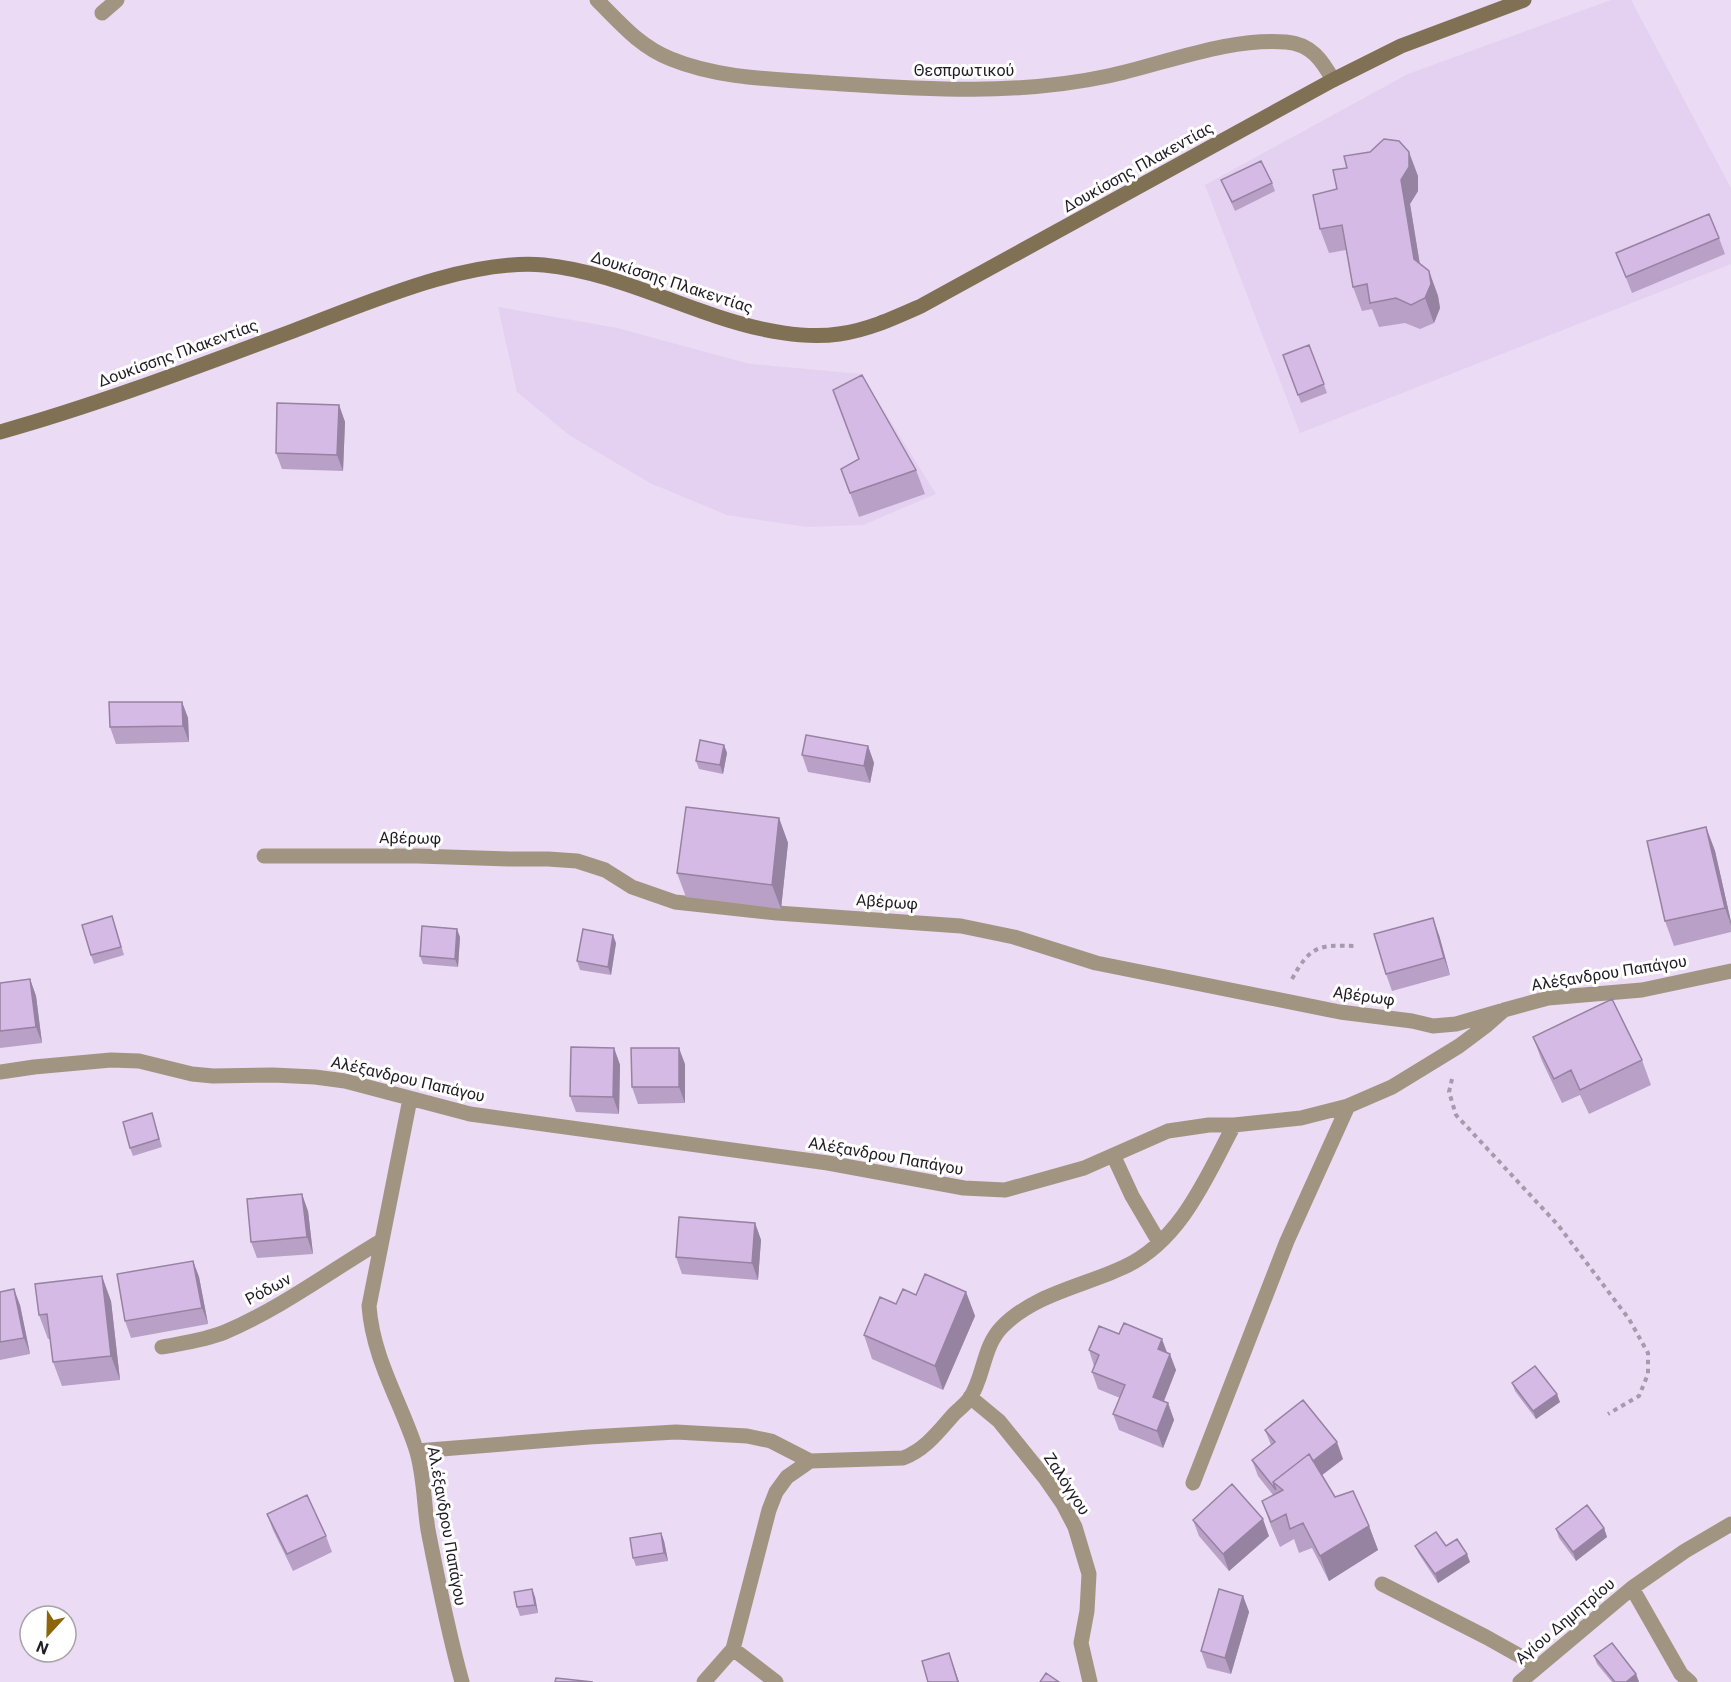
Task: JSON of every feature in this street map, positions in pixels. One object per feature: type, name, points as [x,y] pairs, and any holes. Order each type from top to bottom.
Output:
[{"type":"main road","name":"Δουκίσσης Πλακεντίας","points":[[0,432],[114,397],[385,296],[469,271],[542,265],[573,269],[604,277],[706,314],[776,332],[804,336],[862,330],[921,306],[1333,80],[1401,46],[1524,0]]},
{"type":"street","points":[[102,13],[117,0]]},
{"type":"street","name":"Θεσπρωτικού","points":[[597,0],[629,33],[656,52],[689,65],[727,75],[914,88],[1024,89],[1109,76],[1195,53],[1272,41],[1289,42],[1307,47],[1321,59],[1333,80]]},
{"type":"street","name":"Αβέρωφ","points":[[264,856],[418,856],[577,861],[605,870],[632,887],[675,902],[777,913],[961,926],[1014,937],[1096,963],[1340,1012],[1412,1021],[1433,1026],[1456,1024],[1504,1010]]},
{"type":"street","name":"Αλέξανδρου Παπάγου","points":[[0,1072],[78,1062],[139,1061],[182,1072],[213,1076],[315,1077],[345,1081],[470,1114],[828,1163],[964,1188],[1005,1190],[1084,1168],[1114,1157],[1168,1131],[1209,1125],[1234,1125],[1301,1118],[1348,1106],[1392,1087],[1459,1046],[1504,1010],[1548,998],[1642,990],[1731,971]]},
{"type":"street","name":"Αλ.έξανδρου Παπάγου","points":[[410,1099],[369,1306],[371,1330],[377,1354],[417,1451],[428,1528],[449,1635],[462,1682]]},
{"type":"street","points":[[1193,1483],[1287,1241],[1348,1106]]},
{"type":"street","points":[[417,1451],[676,1432],[747,1436],[771,1441],[810,1461],[885,1460],[914,1454],[970,1397],[988,1348],[1000,1329],[1015,1315],[1062,1291],[1126,1267],[1159,1242],[1185,1214],[1234,1125]]},
{"type":"street","points":[[1114,1157],[1132,1196],[1159,1242]]},
{"type":"street","name":"Ρόδων","points":[[162,1347],[225,1332],[270,1311],[381,1241]]},
{"type":"street","name":"Ζαλόγγου","points":[[970,1397],[999,1421],[1063,1504],[1075,1527],[1089,1574],[1087,1611],[1081,1643],[1090,1682]]},
{"type":"street","points":[[704,1682],[733,1649],[769,1510],[776,1492],[787,1477],[810,1461]]},
{"type":"street","name":"Αγίου Δημητρίου","points":[[1520,1682],[1632,1588],[1685,1551],[1731,1524]]},
{"type":"street","points":[[1383,1584],[1538,1666]]},
{"type":"street","name":"Αγίου Δημητρίου","points":[[1632,1588],[1681,1674],[1690,1682]]},
{"type":"street","points":[[733,1649],[776,1682]]},
{"type":"path","points":[[1281,1001],[1299,966],[1311,952],[1327,945],[1357,946]]},
{"type":"path","points":[[1459,1046],[1449,1092],[1456,1115],[1558,1225],[1629,1319],[1648,1353],[1648,1374],[1639,1396],[1608,1414]]},
{"type":"shaded area","points":[[1611,0],[1631,0],[1731,188],[1731,264],[1300,433],[1205,185],[1408,74]]},
{"type":"shaded area","points":[[498,307],[617,328],[750,364],[861,374],[936,494],[863,525],[807,527],[727,515],[650,483],[569,435],[517,392]]},
{"type":"building","points":[[1384,139],[1399,141],[1409,152],[1409,167],[1401,180],[1414,259],[1429,271],[1431,284],[1425,298],[1411,305],[1396,298],[1370,303],[1367,284],[1353,287],[1342,225],[1320,229],[1313,195],[1337,189],[1333,170],[1347,168],[1344,156],[1370,152]]},
{"type":"building","points":[[1261,161],[1272,183],[1232,202],[1221,180]]},
{"type":"building","points":[[1709,214],[1719,238],[1626,277],[1616,253]]},
{"type":"building","points":[[1309,345],[1324,384],[1298,395],[1283,355]]},
{"type":"building","points":[[862,375],[916,470],[850,493],[841,469],[859,459],[833,390]]},
{"type":"building","points":[[277,403],[339,405],[337,455],[276,453]]},
{"type":"building","points":[[109,702],[182,702],[183,726],[110,727]]},
{"type":"building","points":[[806,735],[868,746],[864,766],[802,755]]},
{"type":"building","points":[[700,740],[724,745],[720,765],[696,761]]},
{"type":"building","points":[[686,807],[779,818],[772,885],[677,873]]},
{"type":"building","points":[[1706,827],[1725,908],[1665,921],[1647,841]]},
{"type":"building","points":[[112,916],[121,947],[91,955],[82,925]]},
{"type":"building","points":[[1433,918],[1444,958],[1386,974],[1374,934]]},
{"type":"building","points":[[422,926],[457,929],[455,959],[420,956]]},
{"type":"building","points":[[583,929],[613,935],[608,967],[577,961]]},
{"type":"building","points":[[30,979],[36,1027],[0,1031],[0,983]]},
{"type":"building","points":[[1612,999],[1642,1060],[1580,1090],[1571,1070],[1554,1079],[1533,1037]]},
{"type":"building","points":[[571,1047],[614,1048],[613,1097],[570,1096]]},
{"type":"building","points":[[631,1048],[679,1048],[679,1087],[632,1087]]},
{"type":"building","points":[[152,1113],[159,1139],[130,1148],[123,1122]]},
{"type":"building","points":[[302,1194],[307,1237],[251,1242],[247,1199]]},
{"type":"building","points":[[679,1217],[755,1223],[752,1263],[676,1257]]},
{"type":"building","points":[[193,1261],[202,1308],[125,1321],[117,1274]]},
{"type":"building","points":[[925,1274],[966,1292],[935,1366],[864,1335],[880,1297],[896,1304],[903,1289],[916,1295]]},
{"type":"building","points":[[102,1276],[111,1356],[53,1362],[47,1314],[39,1315],[35,1284]]},
{"type":"building","points":[[14,1289],[24,1338],[0,1342],[0,1292]]},
{"type":"building","points":[[1124,1323],[1162,1339],[1158,1349],[1170,1354],[1153,1397],[1168,1403],[1157,1431],[1113,1414],[1125,1385],[1092,1372],[1099,1355],[1089,1350],[1099,1326],[1119,1334]]},
{"type":"building","points":[[1535,1366],[1557,1394],[1533,1411],[1512,1383]]},
{"type":"building","points":[[1303,1400],[1337,1442],[1313,1461],[1309,1454],[1273,1482],[1276,1490],[1252,1460],[1275,1442],[1265,1430]]},
{"type":"building","points":[[1309,1454],[1335,1497],[1353,1491],[1369,1526],[1320,1556],[1303,1523],[1290,1529],[1286,1514],[1271,1522],[1262,1501],[1283,1490],[1273,1482]]},
{"type":"building","points":[[1232,1484],[1263,1519],[1223,1554],[1193,1520]]},
{"type":"building","points":[[307,1495],[326,1536],[287,1554],[267,1514]]},
{"type":"building","points":[[1587,1505],[1604,1528],[1573,1552],[1556,1529]]},
{"type":"building","points":[[1436,1532],[1446,1546],[1457,1539],[1467,1554],[1435,1574],[1415,1546]]},
{"type":"building","points":[[661,1533],[664,1553],[633,1558],[630,1538]]},
{"type":"building","points":[[532,1589],[535,1605],[517,1607],[514,1592]]},
{"type":"building","points":[[1219,1589],[1243,1596],[1225,1658],[1201,1651]]},
{"type":"building","points":[[1612,1643],[1636,1674],[1626,1682],[1615,1682],[1594,1656]]},
{"type":"building","points":[[949,1653],[958,1682],[928,1682],[922,1661]]},
{"type":"building","points":[[1046,1673],[1059,1682],[1040,1682]]},
{"type":"building","points":[[556,1678],[593,1682],[555,1682]]}]
